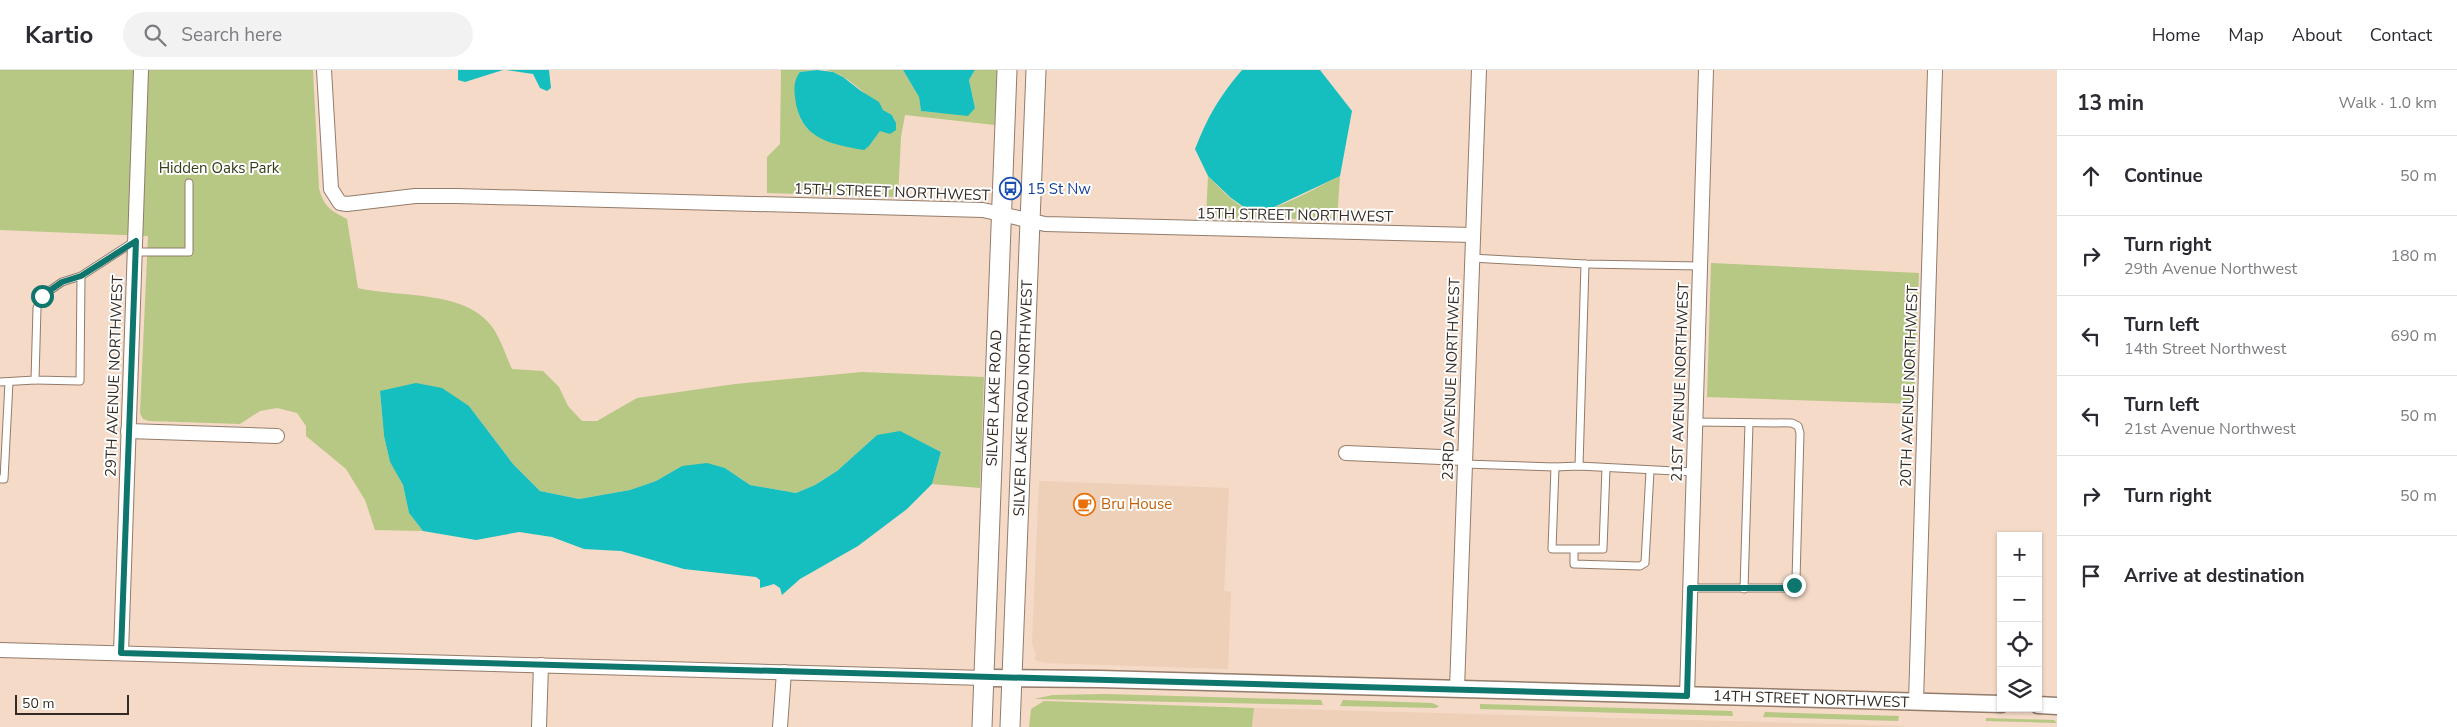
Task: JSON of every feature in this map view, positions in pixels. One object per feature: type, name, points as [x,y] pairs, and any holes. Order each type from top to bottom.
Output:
[{"type":"main road","name":"SILVER LAKE ROAD","points":[[982,727],[1007,70]]},
{"type":"main road","name":"SILVER LAKE ROAD NORTHWEST","points":[[1010,727],[1036,70]]},
{"type":"street","name":"29TH AVENUE NORTHWEST","points":[[121,653],[141,70]]},
{"type":"street","name":"15TH STREET NORTHWEST","points":[[324,70],[331,189],[340,203],[355,204],[415,196],[457,196],[983,210],[1029,221],[1068,225],[1472,235]]},
{"type":"street","name":"23RD AVENUE NORTHWEST","points":[[1457,689],[1479,70]]},
{"type":"street","name":"21ST AVENUE NORTHWEST","points":[[1687,696],[1706,70]]},
{"type":"street","name":"20TH AVENUE NORTHWEST","points":[[1916,702],[1936,70]]},
{"type":"street","points":[[128,431],[277,436]]},
{"type":"street","points":[[1346,453],[1464,461]]},
{"type":"street","name":"14TH STREET NORTHWEST","points":[[0,650],[1997,704]]},
{"type":"street","points":[[539,727],[541,665]]},
{"type":"street","points":[[780,727],[784,672]]},
{"type":"street","points":[[2042,705],[2057,706]]},
{"type":"lane","points":[[35,380],[37,308],[48,290],[62,282],[81,276],[136,246],[189,252],[189,184]]},
{"type":"lane","points":[[1471,258],[1585,264],[1700,266]]},
{"type":"lane","points":[[1579,466],[1585,264]]},
{"type":"lane","points":[[0,382],[35,380],[80,381],[81,276]]},
{"type":"lane","points":[[0,479],[4,479],[9,382]]},
{"type":"lane","points":[[1690,588],[1792,588],[1796,580],[1800,433],[1798,426],[1792,423],[1696,422]]},
{"type":"lane","points":[[1744,588],[1750,423]]},
{"type":"lane","points":[[1464,461],[1555,468],[1579,466],[1694,472]]},
{"type":"lane","points":[[1555,468],[1552,549],[1574,550],[1602,549],[1606,468]]},
{"type":"lane","points":[[1574,550],[1574,564],[1640,566],[1645,563],[1650,471]]},
{"type":"shaded area","points":[[1039,481],[1229,488],[1224,591],[1231,592],[1228,669],[1046,663],[1035,660],[1036,654],[1032,643]]},
{"type":"shaded area","points":[[1254,708],[1904,726],[1904,727],[1252,727]]},
{"type":"green space","name":"Hidden Oaks Park","points":[[0,70],[313,70],[319,188],[323,200],[328,207],[347,219],[358,288],[431,297],[466,307],[481,315],[496,333],[512,369],[543,371],[559,387],[568,406],[582,421],[597,421],[637,398],[735,384],[862,372],[984,377],[980,488],[932,484],[941,452],[923,443],[877,435],[837,471],[815,485],[796,493],[750,485],[725,468],[682,466],[656,481],[630,490],[579,499],[540,491],[513,464],[469,406],[380,392],[384,436],[390,462],[403,485],[409,513],[423,531],[375,530],[365,500],[346,469],[306,436],[306,426],[297,413],[277,408],[260,411],[240,424],[149,421],[143,419],[140,413],[148,236],[0,230]]},
{"type":"green space","points":[[781,70],[817,70],[800,72],[797,107],[800,118],[806,127],[825,140],[836,143],[869,146],[880,130],[896,130],[896,124],[892,115],[883,110],[849,80],[825,70],[903,70],[919,97],[921,111],[941,113],[975,108],[969,80],[975,70],[997,70],[995,125],[905,115],[901,137],[898,197],[767,193],[767,157],[780,144]]},
{"type":"green space","points":[[1208,176],[1236,203],[1246,209],[1255,211],[1293,200],[1340,176],[1337,220],[1206,217]]},
{"type":"green space","points":[[1711,263],[1919,273],[1914,404],[1707,397]]},
{"type":"green space","points":[[1105,694],[1321,700],[1323,705],[1034,699],[1053,695]]},
{"type":"green space","points":[[1343,700],[1432,703],[1439,706],[1436,708],[1340,706]]},
{"type":"green space","points":[[1044,701],[1254,708],[1252,727],[1029,727],[1031,709]]},
{"type":"green space","points":[[1480,704],[1732,711],[1733,716],[1480,709]]},
{"type":"green space","points":[[1765,712],[1899,716],[1898,721],[1763,717]]},
{"type":"green space","points":[[1986,718],[2054,720],[2057,723],[1986,721]]},
{"type":"water","points":[[458,70],[503,70],[465,82],[458,80]]},
{"type":"water","points":[[507,70],[549,70],[551,88],[547,91],[540,88],[533,74]]},
{"type":"water","points":[[817,70],[833,72],[843,77],[879,102],[883,110],[892,115],[896,123],[896,130],[890,134],[880,131],[864,150],[828,142],[810,131],[798,111],[795,84],[800,72]]},
{"type":"water","points":[[903,70],[975,70],[969,80],[975,108],[968,116],[921,111],[919,97]]},
{"type":"water","points":[[1242,70],[1320,70],[1352,111],[1340,176],[1266,211],[1248,210],[1231,198],[1208,176],[1195,149],[1215,107]]},
{"type":"water","points":[[416,383],[442,388],[469,406],[513,464],[540,491],[579,499],[630,490],[656,481],[682,466],[707,463],[725,468],[750,485],[796,493],[815,485],[837,471],[877,435],[900,431],[941,452],[932,484],[907,509],[858,546],[800,579],[782,595],[780,588],[774,584],[760,588],[760,580],[756,577],[684,569],[621,551],[584,549],[552,537],[519,532],[476,540],[423,531],[409,513],[403,485],[390,462],[384,436],[380,391]]},
{"type":"place","name":"15 St Nw","points":[[1011,189]]},
{"type":"place","name":"Bru House","points":[[1085,504]]},
{"type":"route","points":[[42,296],[62,282],[81,276],[136,241],[121,653],[1687,696],[1690,588],[1792,588],[1794,585]]}]
